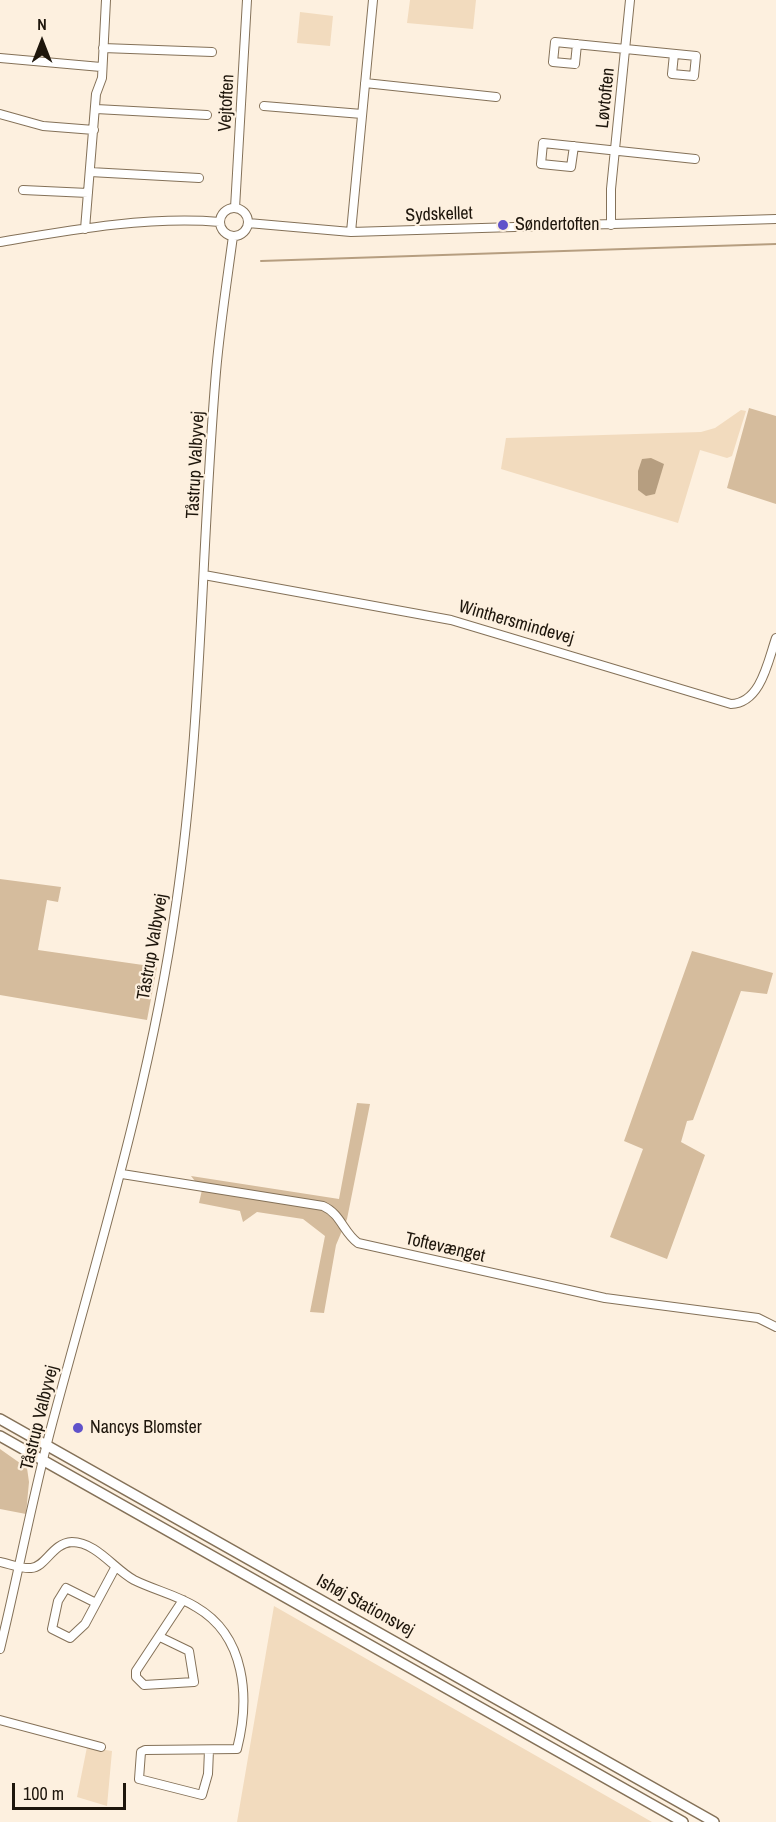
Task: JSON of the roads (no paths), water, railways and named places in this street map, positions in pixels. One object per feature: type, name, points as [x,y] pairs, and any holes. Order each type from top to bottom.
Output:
[{"type":"main road","name":"Ishøj Stationsvej","points":[[0,1419],[714,1822]]},
{"type":"main road","name":"Ishøj Stationsvej","points":[[0,1436],[683,1822]]},
{"type":"street","points":[[85,229],[96,94],[102,78],[106,0],[100,0]]},
{"type":"street","name":"Vejtoften","points":[[235,208],[247,0]]},
{"type":"street","points":[[351,232],[373,0]]},
{"type":"street","name":"Løvtoften","points":[[611,225],[630,0]]},
{"type":"street","name":"Løvtoften","points":[[577,44],[674,54]]},
{"type":"street","points":[[103,48],[212,52]]},
{"type":"street","points":[[0,58],[101,67]]},
{"type":"street","points":[[365,83],[496,96]]},
{"type":"street","points":[[264,106],[362,114]]},
{"type":"street","points":[[96,109],[207,115]]},
{"type":"street","points":[[0,114],[43,126],[94,130]]},
{"type":"street","name":"Løvtoften","points":[[573,146],[571,167],[541,164],[543,143],[616,150],[695,159]]},
{"type":"street","points":[[90,172],[199,178]]},
{"type":"street","points":[[23,190],[88,193]]},
{"type":"street","points":[[235,208],[246,215],[248,223],[241,234],[233,236],[225,233],[220,222],[225,211],[235,208]]},
{"type":"street","name":"Sydskellet","points":[[248,223],[351,232],[776,219]]},
{"type":"street","points":[[0,242],[85,229],[185,221],[220,222]]},
{"type":"street","name":"Tåstrup Valbyvej","points":[[0,1647],[47,1446],[122,1174],[166,964],[187,830],[216,372],[233,236]]},
{"type":"street","name":"Winthersmindevej","points":[[204,576],[451,620],[731,704],[739,704],[753,692],[776,638]]},
{"type":"street","name":"Toftevænget","points":[[122,1174],[323,1206],[339,1217],[348,1236],[358,1243],[529,1283],[605,1298],[758,1318],[776,1327]]},
{"type":"street","points":[[0,1562],[36,1567],[55,1548],[72,1542],[93,1549],[115,1568],[135,1580],[183,1600],[207,1615],[227,1635],[238,1660],[243,1683],[242,1729],[237,1749],[209,1749],[145,1750],[141,1752],[139,1779],[202,1795],[208,1774],[209,1749]]},
{"type":"street","points":[[96,1603],[66,1588],[58,1601],[52,1629],[70,1638],[85,1624],[115,1568]]},
{"type":"street","points":[[160,1637],[189,1652],[194,1682],[144,1685],[139,1682],[136,1671],[183,1600]]},
{"type":"street","points":[[0,1720],[101,1748]]},
{"type":"waterway","points":[[261,261],[776,244]]},
{"type":"place","name":"Søndertoften","points":[[503,225]]},
{"type":"place","name":"Nancys Blomster","points":[[78,1428]]}]
